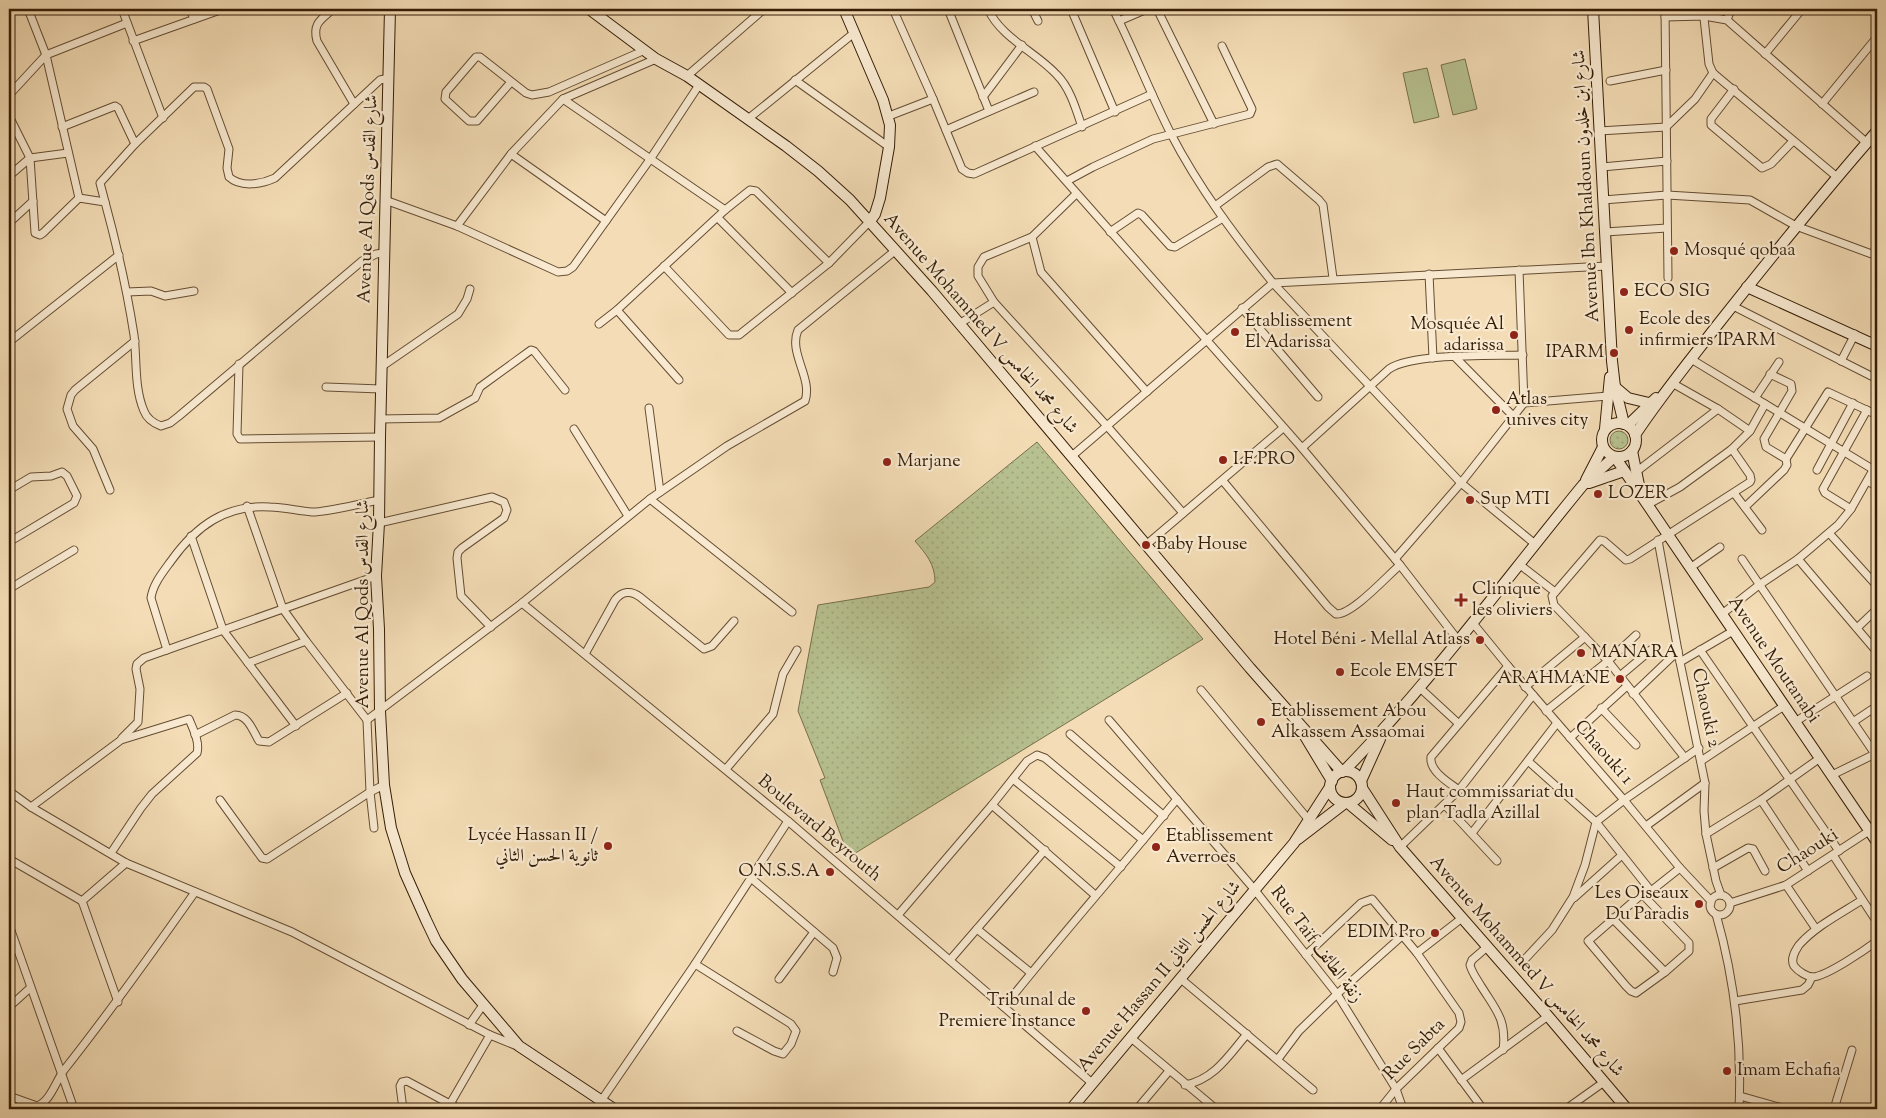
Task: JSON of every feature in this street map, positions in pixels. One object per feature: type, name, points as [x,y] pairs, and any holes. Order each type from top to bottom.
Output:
[{"type":"street","points":[[28,9],[46,55],[79,198]]},
{"type":"street","points":[[122,9],[163,118]]},
{"type":"street","points":[[190,9],[194,19]]},
{"type":"street","points":[[134,41],[223,9]]},
{"type":"street","points":[[334,9],[317,24],[314,30],[315,35],[354,104]]},
{"type":"street","name":"Avenue Al Qods شارع القدس","points":[[390,9],[381,367],[380,500],[376,576],[384,785],[391,828],[397,851],[414,896],[436,941],[462,979],[519,1046],[614,1109]]},
{"type":"street","name":"Avenue Mohammed V شارع محمد الخامس","points":[[588,9],[656,59],[687,76],[818,170],[870,220],[1293,718]]},
{"type":"street","points":[[687,76],[764,9]]},
{"type":"street","points":[[664,266],[729,335],[739,335],[829,263],[870,220],[880,198],[889,147],[889,116],[844,9]]},
{"type":"street","points":[[893,9],[962,169],[968,173],[974,174],[1152,94]]},
{"type":"street","points":[[948,9],[989,111]]},
{"type":"street","points":[[988,9],[1003,30],[1064,82],[1082,126]]},
{"type":"street","points":[[1032,9],[1038,21]]},
{"type":"street","points":[[1071,9],[1115,112]]},
{"type":"street","points":[[1113,9],[1172,134],[1223,218],[1273,282],[1369,387],[1461,483],[1534,544]]},
{"type":"street","points":[[1119,21],[1147,9]]},
{"type":"street","points":[[1157,9],[1214,124]]},
{"type":"street","name":"Avenue Ibn Khaldoun شارع ابن خلدون","points":[[1593,9],[1612,361]]},
{"type":"street","points":[[1727,20],[1731,9]]},
{"type":"street","points":[[1765,54],[1802,9]]},
{"type":"street","points":[[1668,278],[1665,13],[1703,13],[1727,20],[1867,143]]},
{"type":"street","points":[[1703,13],[1709,64],[1713,74],[1734,89],[1837,177]]},
{"type":"street","points":[[9,95],[46,55],[128,24]]},
{"type":"street","points":[[748,119],[854,33]]},
{"type":"street","points":[[1822,104],[1877,37]]},
{"type":"street","points":[[983,97],[1022,45]]},
{"type":"street","points":[[1067,181],[1152,139],[1250,114],[1252,109],[1222,46]]},
{"type":"street","points":[[512,82],[477,121],[469,121],[445,99],[446,92],[476,57],[480,57],[512,82],[526,93],[532,95],[543,94],[646,50]]},
{"type":"street","points":[[457,226],[512,154],[563,98],[656,59]]},
{"type":"street","points":[[1610,81],[1666,70]]},
{"type":"street","points":[[1599,131],[1666,127],[1695,99],[1713,74]]},
{"type":"street","points":[[384,253],[366,257],[170,423],[161,426],[154,423],[144,413],[140,398],[135,341],[127,292],[100,183],[135,144],[194,87],[204,87],[207,89],[229,149],[227,168],[229,177],[240,183],[263,184],[275,178],[380,80],[388,78]]},
{"type":"street","points":[[795,80],[889,147]]},
{"type":"street","points":[[385,200],[457,226],[563,273],[573,267],[699,85]]},
{"type":"street","points":[[1734,89],[1711,119],[1711,125],[1762,168],[1771,164],[1793,141]]},
{"type":"street","points":[[946,130],[1034,92]]},
{"type":"street","points":[[563,98],[725,210]]},
{"type":"street","points":[[889,116],[933,99]]},
{"type":"street","points":[[62,127],[115,106],[118,108],[135,144]]},
{"type":"street","points":[[9,116],[30,158],[34,232],[40,234],[79,198]]},
{"type":"street","points":[[1635,435],[1665,391],[1747,287],[1877,131]]},
{"type":"street","points":[[1035,146],[1302,448],[1398,562],[1458,640]]},
{"type":"street","points":[[9,176],[30,158],[68,153]]},
{"type":"street","points":[[512,154],[606,221]]},
{"type":"street","points":[[1602,167],[1666,161]]},
{"type":"street","points":[[1215,206],[1268,167],[1277,164],[1320,200],[1333,278]]},
{"type":"street","points":[[599,324],[617,310],[748,191],[756,191],[829,263]]},
{"type":"street","points":[[1076,194],[1032,238],[984,257],[978,267],[978,276],[994,302],[1108,426],[1183,513]]},
{"type":"street","points":[[1603,200],[1667,195],[1750,200],[1796,226],[1877,256]]},
{"type":"street","points":[[79,198],[105,202]]},
{"type":"street","points":[[9,223],[33,201]]},
{"type":"street","points":[[1110,232],[1138,213],[1170,246],[1175,248],[1223,218]]},
{"type":"street","points":[[718,218],[792,293]]},
{"type":"street","points":[[1605,232],[1667,228]]},
{"type":"street","points":[[1032,238],[1041,272],[1146,392]]},
{"type":"street","points":[[368,720],[522,603],[650,499],[727,446],[805,401],[807,391],[795,342],[798,330],[896,250]]},
{"type":"street","points":[[9,342],[119,254]]},
{"type":"street","points":[[1072,456],[1273,282],[1607,266]]},
{"type":"street","points":[[1222,481],[1328,607],[1336,614],[1344,613],[1398,562],[1524,403],[1519,270]]},
{"type":"street","points":[[1429,274],[1433,358]]},
{"type":"street","points":[[1747,287],[1855,334],[1877,346]]},
{"type":"street","points":[[381,367],[458,314],[470,288]]},
{"type":"street","points":[[127,292],[150,291],[165,296],[194,291]]},
{"type":"street","points":[[959,324],[994,302]]},
{"type":"street","points":[[1733,306],[1877,379]]},
{"type":"street","points":[[1242,308],[1318,397]]},
{"type":"street","points":[[617,310],[679,380]]},
{"type":"street","points":[[1841,360],[1855,334]]},
{"type":"street","points":[[110,490],[93,450],[76,431],[67,409],[75,390],[135,341]]},
{"type":"street","points":[[380,419],[439,418],[475,398],[480,386],[531,350],[534,351],[566,390]]},
{"type":"street","points":[[1302,448],[1389,369],[1397,364],[1433,358],[1523,355]]},
{"type":"street","points":[[1455,357],[1514,417]]},
{"type":"street","points":[[1692,359],[1844,452],[1876,466],[1851,508],[1838,525],[1798,559],[1759,585],[1722,614]]},
{"type":"street","points":[[1612,361],[1615,387],[1626,424],[1635,435],[1636,441],[1632,451],[1626,456],[1615,457],[1606,453],[1602,438],[1605,429],[1612,361]]},
{"type":"street","points":[[1755,398],[1779,362]]},
{"type":"street","points":[[239,364],[237,434],[240,439],[380,437]]},
{"type":"street","points":[[1770,374],[1791,384],[1792,391],[1764,439],[1764,443],[1786,459]]},
{"type":"street","points":[[1672,383],[1718,409],[1750,431]]},
{"type":"street","points":[[326,387],[381,389]]},
{"type":"street","points":[[1615,387],[1628,398],[1649,403]]},
{"type":"street","points":[[1605,429],[1613,424],[1626,424],[1665,391]]},
{"type":"street","points":[[1746,507],[1784,470],[1787,465],[1786,459],[1828,392],[1877,415]]},
{"type":"street","points":[[1524,403],[1608,396]]},
{"type":"street","points":[[1817,470],[1853,403]]},
{"type":"street","points":[[1632,451],[1644,500],[1680,487],[1732,449],[1750,431],[1765,404]]},
{"type":"street","points":[[649,408],[660,492]]},
{"type":"street","points":[[1636,472],[1718,409]]},
{"type":"street","points":[[1851,508],[1826,493],[1823,489],[1867,410]]},
{"type":"street","points":[[1146,544],[1283,428]]},
{"type":"street","points":[[574,429],[628,516]]},
{"type":"street","points":[[1583,485],[1603,447]]},
{"type":"street","points":[[1684,758],[1608,660],[1554,605],[1552,596],[1600,540],[1604,541],[1626,560],[1630,559],[1734,493],[1751,480],[1750,475],[1732,449]]},
{"type":"street","points":[[1400,847],[1346,803],[1336,799],[1331,792],[1334,776],[1343,772],[1386,728],[1583,485],[1615,457]]},
{"type":"street","name":"Avenue Moutanabi","points":[[1615,457],[1644,500],[1663,537],[1690,568],[1877,842]]},
{"type":"street","points":[[1583,485],[1624,471]]},
{"type":"street","points":[[9,490],[31,477],[51,476],[62,472],[67,476],[77,496],[74,503],[9,542]]},
{"type":"street","points":[[1868,481],[1877,487]]},
{"type":"street","points":[[1734,493],[1762,530]]},
{"type":"street","points":[[379,523],[492,497],[504,502],[507,510],[504,518],[462,548],[457,558],[461,596],[491,627]]},
{"type":"street","points":[[650,499],[792,612]]},
{"type":"street","points":[[167,650],[151,598],[152,593],[156,582],[191,536],[208,522],[233,510],[247,506],[314,512],[380,500]]},
{"type":"street","points":[[247,506],[283,609],[306,642],[368,720],[370,792],[374,828]]},
{"type":"street","points":[[1829,533],[1877,586]]},
{"type":"street","points":[[191,536],[223,630],[296,726]]},
{"type":"street","name":"Chaouki 2","points":[[1663,537],[1678,651],[1705,783],[1704,811],[1706,834],[1716,882],[1721,895]]},
{"type":"street","points":[[1690,568],[1720,547]]},
{"type":"street","points":[[9,589],[74,550]]},
{"type":"street","points":[[1742,559],[1876,754],[1832,775]]},
{"type":"street","points":[[1798,559],[1877,652]]},
{"type":"street","points":[[1519,564],[1555,592]]},
{"type":"street","points":[[31,807],[121,740],[136,725],[140,715],[140,689],[136,674],[137,664],[144,658],[376,576]]},
{"type":"street","points":[[585,654],[615,600],[618,596],[627,592],[635,593],[704,649],[712,646],[734,622]]},
{"type":"street","name":"Boulevard Beyrouth","points":[[522,603],[788,820],[1092,1083]]},
{"type":"street","points":[[1857,628],[1877,609]]},
{"type":"street","name":"Chaouki 1","points":[[1472,622],[1680,868],[1712,901]]},
{"type":"street","points":[[1680,662],[1734,631]]},
{"type":"street","points":[[1546,711],[1636,635]]},
{"type":"street","points":[[1525,687],[1585,637]]},
{"type":"street","points":[[248,663],[306,642]]},
{"type":"street","points":[[1620,676],[1652,649]]},
{"type":"street","points":[[726,769],[772,714],[783,674],[797,650]]},
{"type":"street","points":[[1700,650],[1791,779],[1862,900],[1875,919],[1877,917]]},
{"type":"street","points":[[1633,694],[1678,651]]},
{"type":"street","points":[[1459,790],[1436,771],[1431,765],[1431,757],[1508,666]]},
{"type":"street","points":[[1795,722],[1867,676]]},
{"type":"street","points":[[1570,738],[1627,686]]},
{"type":"street","points":[[1420,688],[1459,724]]},
{"type":"street","points":[[1201,690],[1308,819]]},
{"type":"street","points":[[195,735],[234,714],[244,717],[259,741],[269,742],[347,693]]},
{"type":"street","points":[[1400,847],[1459,790],[1533,695]]},
{"type":"street","points":[[1701,761],[1784,706]]},
{"type":"street","points":[[1853,722],[1877,706]]},
{"type":"street","points":[[1601,708],[1636,745]]},
{"type":"street","points":[[1293,718],[1343,772],[1356,775],[1400,847]]},
{"type":"street","points":[[1293,718],[1331,784]]},
{"type":"street","points":[[111,853],[152,794],[197,753],[198,748],[189,719],[121,740]]},
{"type":"street","name":"Rue Taïf زنقة الطائف","points":[[1109,720],[1254,889],[1337,994],[1396,1089],[1403,1109]]},
{"type":"street","points":[[1472,833],[1557,723]]},
{"type":"street","points":[[1346,803],[1356,799],[1370,758],[1386,728]]},
{"type":"street","points":[[1070,734],[1164,816]]},
{"type":"street","points":[[1526,958],[1552,930],[1571,901],[1585,865],[1596,822],[1624,800],[1699,748]]},
{"type":"street","points":[[898,915],[1030,759],[1037,755],[1043,757],[1143,840]]},
{"type":"street","points":[[1706,834],[1760,800],[1820,758]]},
{"type":"street","points":[[1528,761],[1596,822],[1651,891]]},
{"type":"street","points":[[1013,779],[1121,866]]},
{"type":"street","points":[[1646,826],[1705,783]]},
{"type":"street","name":"Avenue Hassan II شارع الحسن الثاني","points":[[1071,1109],[1294,843],[1331,784]]},
{"type":"street","points":[[220,800],[262,858],[267,859],[370,792],[384,785]]},
{"type":"street","points":[[9,791],[31,807],[126,863],[292,932],[469,1025],[519,1046]]},
{"type":"street","points":[[1004,1007],[1095,895],[1177,799]]},
{"type":"street","points":[[1760,800],[1808,871]]},
{"type":"street","name":"Avenue Hassan II شارع الحسن الثاني","points":[[1294,843],[1346,803]]},
{"type":"street","points":[[992,805],[1095,895]]},
{"type":"street","points":[[1445,805],[1497,861]]},
{"type":"street","points":[[601,1101],[695,964],[788,820]]},
{"type":"street","name":"Chaouki","points":[[1730,903],[1786,885],[1870,831]]},
{"type":"street","name":"Avenue Mohammed V شارع محمد الخامس","points":[[1400,847],[1627,1109]]},
{"type":"street","points":[[1713,868],[1748,848],[1753,849],[1765,871]]},
{"type":"street","points":[[950,960],[1045,850]]},
{"type":"street","points":[[1571,901],[1622,855]]},
{"type":"street","points":[[9,859],[82,901],[118,1002]]},
{"type":"street","points":[[82,901],[126,863]]},
{"type":"street","points":[[1642,894],[1690,947],[1689,951],[1665,972],[1640,992],[1634,992],[1626,986],[1588,941],[1612,918],[1642,894],[1651,891],[1680,868]]},
{"type":"street","points":[[751,878],[834,948],[837,958],[834,972]]},
{"type":"street","name":"Chaouki 2","points":[[1712,901],[1716,882]]},
{"type":"street","points":[[1786,885],[1816,929]]},
{"type":"street","points":[[9,1096],[37,1106],[43,1103],[62,1074],[118,1002],[195,892]]},
{"type":"street","points":[[1722,938],[1724,915],[1730,910],[1730,903],[1728,898],[1721,895],[1712,901],[1711,910],[1716,914],[1724,915]]},
{"type":"street","points":[[1306,955],[1361,903],[1368,899],[1376,903],[1417,953],[1462,918]]},
{"type":"street","points":[[1862,900],[1816,929],[1799,946],[1792,957],[1793,964],[1800,972],[1812,977],[1823,974],[1877,941]]},
{"type":"street","points":[[1716,914],[1735,1001],[1740,1109]]},
{"type":"street","points":[[1612,918],[1665,972]]},
{"type":"street","points":[[9,929],[74,1109]]},
{"type":"street","points":[[977,929],[1031,972]]},
{"type":"street","points":[[779,979],[814,932]]},
{"type":"street","points":[[1278,1059],[1299,1031],[1402,936]]},
{"type":"street","points":[[1487,947],[1470,964],[1502,1020],[1503,1050]]},
{"type":"street","name":"Rue Sabta","points":[[1380,1109],[1396,1089],[1457,1031],[1461,1022],[1459,1013],[1417,953]]},
{"type":"street","points":[[695,964],[791,1024],[796,1031],[786,1052],[780,1054],[736,1031]]},
{"type":"street","points":[[1735,1001],[1802,990],[1808,985],[1812,977]]},
{"type":"street","points":[[1181,979],[1313,1090]]},
{"type":"street","points":[[9,1007],[30,988]]},
{"type":"street","points":[[469,1025],[484,1005]]},
{"type":"street","points":[[1461,1080],[1548,1016]]},
{"type":"street","points":[[1186,1085],[1202,1080],[1212,1074],[1247,1034]]},
{"type":"street","points":[[450,1104],[490,1035]]},
{"type":"street","points":[[1130,1037],[1216,1109]]},
{"type":"street","points":[[1438,1048],[1484,1109]]},
{"type":"street","points":[[1834,1109],[1852,1050]]},
{"type":"street","points":[[1137,1109],[1169,1071]]},
{"type":"street","points":[[394,1109],[402,1108],[400,1086],[402,1082],[407,1081],[460,1109]]},
{"type":"street","points":[[1566,1109],[1604,1082]]},
{"type":"street","points":[[1740,1096],[1786,1109]]},
{"type":"green space","points":[[1465,59],[1477,109],[1453,115],[1441,65]]},
{"type":"green space","points":[[1427,68],[1439,117],[1414,123],[1403,73]]},
{"type":"green space","points":[[1615,431],[1623,431],[1628,436],[1626,447],[1615,449],[1610,444],[1610,436]]},
{"type":"green space","points":[[1037,442],[1203,639],[849,857],[820,780],[825,778],[798,711],[818,605],[929,587],[935,582],[932,565],[915,541]]},
{"type":"place","name":"Mosqué qobaa","points":[[1674,251]]},
{"type":"place","name":"ECO SIG","points":[[1624,292]]},
{"type":"place","name":"Ecole des infirmiers IPARM","points":[[1629,330]]},
{"type":"place","name":"Etablissement El Adarissa","points":[[1235,332]]},
{"type":"place","name":"Mosquée Al adarissa","points":[[1514,335]]},
{"type":"place","name":"IPARM","points":[[1614,353]]},
{"type":"place","name":"Atlas unives city","points":[[1496,410]]},
{"type":"place","name":"I.F.PRO","points":[[1223,460]]},
{"type":"place","name":"Marjane","points":[[887,462]]},
{"type":"place","name":"LOZER","points":[[1598,494]]},
{"type":"place","name":"Sup MTI","points":[[1470,500]]},
{"type":"place","name":"Baby House","points":[[1146,545]]},
{"type":"place","name":"Clinique les oliviers","points":[[1461,600]]},
{"type":"place","name":"Hotel Béni - Mellal Atlass","points":[[1480,640]]},
{"type":"place","name":"MANARA","points":[[1581,653]]},
{"type":"place","name":"Ecole EMSET","points":[[1340,672]]},
{"type":"place","name":"ARAHMANE","points":[[1620,679]]},
{"type":"place","name":"Etablissement Abou Alkassem Assaomai","points":[[1261,722]]},
{"type":"place","name":"Haut commissariat du plan Tadla Azillal","points":[[1396,803]]},
{"type":"place","name":"Lycée Hassan II / ثانوية الحسن الثاني","points":[[608,846]]},
{"type":"place","name":"Etablissement Averroes","points":[[1156,847]]},
{"type":"place","name":"O.N.S.S.A","points":[[830,872]]},
{"type":"place","name":"Les Oiseaux Du Paradis","points":[[1699,904]]},
{"type":"place","name":"EDIM Pro","points":[[1435,933]]},
{"type":"place","name":"Tribunal de Premiere Instance","points":[[1086,1011]]},
{"type":"place","name":"Imam Echafia","points":[[1727,1071]]}]
